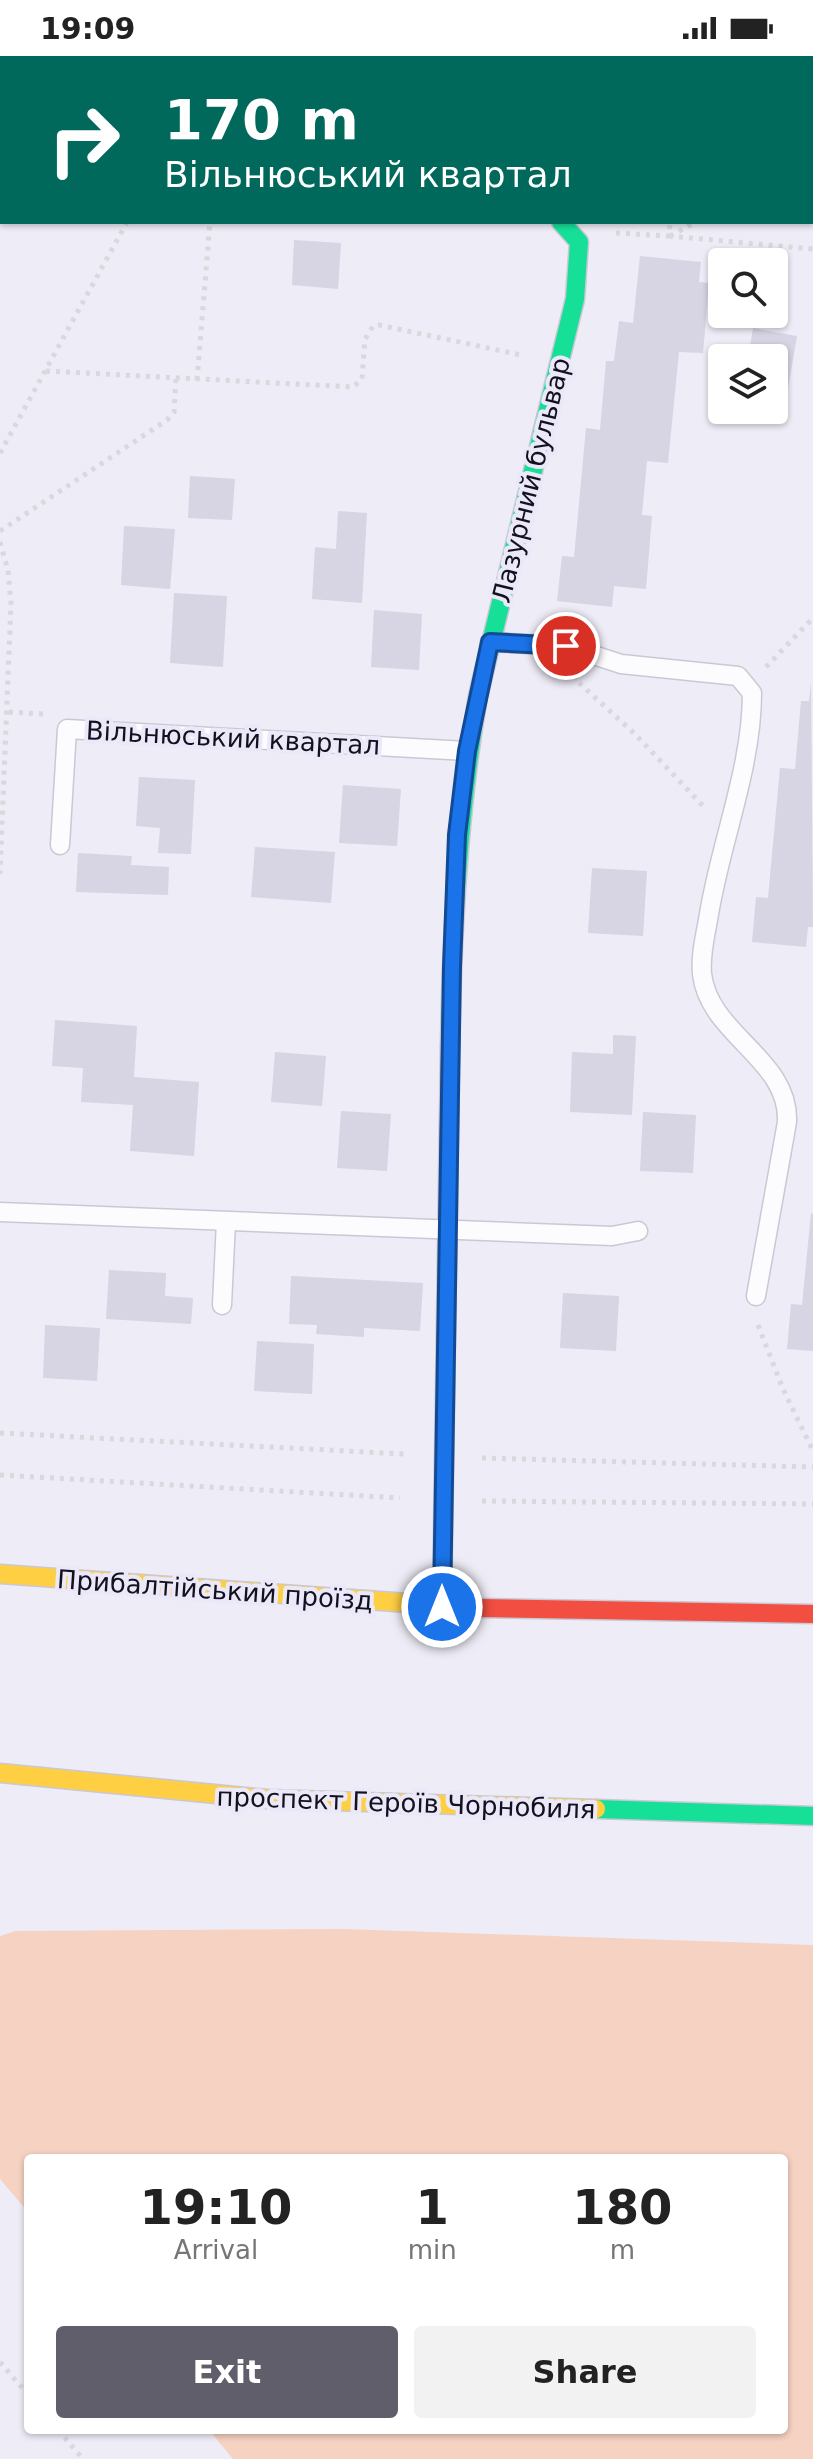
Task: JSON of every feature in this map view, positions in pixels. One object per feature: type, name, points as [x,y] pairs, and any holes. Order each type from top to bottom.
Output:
[{"type":"street","points":[[563,224],[579,242]]},
{"type":"street","name":"Лазурний бульвар","points":[[442,1607],[454,904],[467,751],[490,642],[561,363],[575,299],[579,242]]},
{"type":"street","name":"Прибалтійський проїзд","points":[[0,1574],[442,1607],[813,1614]]},
{"type":"street","name":"проспект Героїв Чорнобиля","points":[[0,1773],[267,1799],[813,1816]]},
{"type":"lane","points":[[490,642],[579,648],[621,664],[738,676],[747,683],[752,705],[703,948],[704,984],[719,1014],[780,1085],[788,1108],[756,1296]]},
{"type":"lane","name":"Вільнюський квартал","points":[[60,845],[67,729],[467,751]]},
{"type":"lane","points":[[0,1212],[612,1236],[638,1231]]},
{"type":"lane","points":[[222,1305],[226,1221]]},
{"type":"path","points":[[0,453],[126,224]]},
{"type":"path","points":[[197,380],[210,224]]},
{"type":"path","points":[[669,236],[670,224]]},
{"type":"path","points":[[669,236],[692,224]]},
{"type":"path","points":[[579,242],[607,233],[813,249]]},
{"type":"path","points":[[46,371],[353,387],[362,379],[365,339],[373,326],[379,325],[561,363]]},
{"type":"path","points":[[0,531],[167,420],[174,412],[176,378]]},
{"type":"path","points":[[0,542],[11,590],[0,874]]},
{"type":"path","points":[[747,683],[813,618]]},
{"type":"path","points":[[577,682],[634,733],[728,832]]},
{"type":"path","points":[[756,1296],[760,1331],[813,1451]]},
{"type":"path","points":[[0,2362],[24,2390]]},
{"type":"path","points":[[61,2434],[83,2459]]},
{"type":"shaded area","points":[[343,1929],[813,1945],[813,2459],[233,2459],[212,2434],[788,2434],[788,2154],[24,2154],[24,2207],[0,2179],[0,1936],[16,1931]]},
{"type":"building","points":[[294,240],[341,243],[338,289],[292,285]]},
{"type":"building","points":[[640,256],[701,262],[699,282],[708,283],[703,353],[679,352],[668,463],[647,461],[642,515],[652,516],[646,589],[614,586],[612,607],[557,601],[562,556],[574,557],[586,428],[600,430],[606,361],[614,361],[619,321],[633,323]]},
{"type":"building","points":[[753,328],[797,336],[788,388],[788,344],[750,344]]},
{"type":"building","points":[[190,476],[235,479],[232,520],[188,518]]},
{"type":"building","points":[[338,511],[367,513],[362,603],[312,599],[315,547],[336,549]]},
{"type":"building","points":[[124,526],[175,529],[170,589],[121,585]]},
{"type":"building","points":[[174,593],[227,596],[223,667],[170,663]]},
{"type":"building","points":[[374,610],[422,614],[419,670],[371,667]]},
{"type":"building","points":[[811,683],[813,927],[808,927],[806,947],[752,942],[756,897],[768,898],[780,768],[795,769],[801,701],[809,701]]},
{"type":"building","points":[[139,777],[195,780],[191,854],[158,853],[160,828],[136,826]]},
{"type":"building","points":[[343,785],[401,789],[397,846],[339,843]]},
{"type":"building","points":[[255,847],[335,852],[331,903],[251,897]]},
{"type":"building","points":[[78,853],[132,856],[131,865],[169,867],[168,895],[76,892]]},
{"type":"building","points":[[592,868],[647,871],[643,936],[588,933]]},
{"type":"building","points":[[55,1020],[137,1026],[134,1077],[199,1082],[194,1156],[130,1151],[133,1105],[81,1102],[83,1068],[52,1066]]},
{"type":"building","points":[[613,1035],[636,1036],[632,1115],[570,1112],[572,1052],[613,1054]]},
{"type":"building","points":[[275,1052],[326,1056],[322,1106],[271,1102]]},
{"type":"building","points":[[341,1111],[391,1114],[387,1171],[337,1168]]},
{"type":"building","points":[[643,1112],[696,1115],[693,1173],[640,1171]]},
{"type":"building","points":[[811,1213],[813,1351],[787,1349],[791,1304],[802,1305]]},
{"type":"building","points":[[109,1270],[166,1273],[165,1296],[193,1298],[191,1324],[106,1319]]},
{"type":"building","points":[[291,1276],[423,1283],[420,1331],[364,1328],[364,1337],[316,1334],[317,1325],[289,1324]]},
{"type":"building","points":[[563,1293],[619,1296],[616,1351],[560,1348]]},
{"type":"building","points":[[45,1325],[100,1328],[97,1381],[43,1378]]},
{"type":"building","points":[[257,1341],[314,1344],[312,1394],[254,1391]]},
{"type":"traffic: fast","points":[[450,1048],[457,872],[465,784],[478,696],[575,299],[579,242],[563,224]]},
{"type":"traffic: fast","points":[[596,1809],[813,1816]]},
{"type":"traffic: slow","points":[[0,1574],[479,1608]]},
{"type":"traffic: slow","points":[[0,1773],[267,1799],[596,1809]]},
{"type":"traffic: jam","points":[[442,1607],[450,1048]]},
{"type":"traffic: jam","points":[[479,1608],[813,1614]]},
{"type":"route","points":[[442,1607],[441,1500],[452,967],[461,796],[467,751],[490,642],[566,646]]}]
